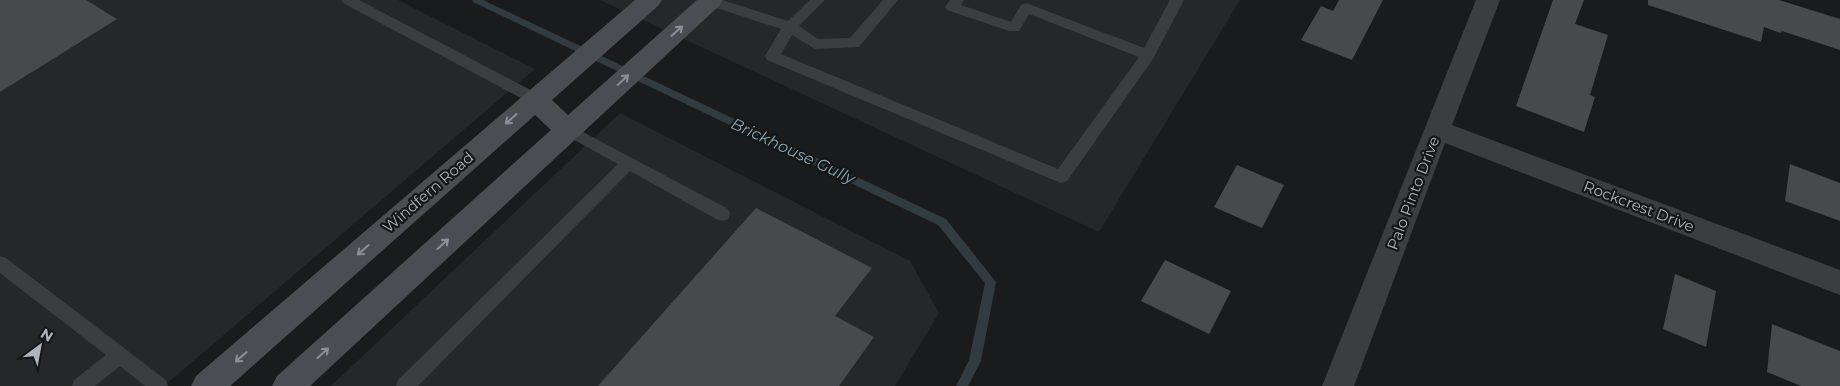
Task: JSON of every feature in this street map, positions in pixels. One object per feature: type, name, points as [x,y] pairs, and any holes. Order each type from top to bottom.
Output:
[{"type":"street","name":"Windfern Road","points":[[208,386],[650,0]]},
{"type":"street","points":[[288,386],[710,0]]},
{"type":"street","name":"Palo Pinto Drive","points":[[1338,386],[1488,0]]},
{"type":"street","points":[[535,99],[568,130]]},
{"type":"street","name":"Rockcrest Drive","points":[[1438,130],[1840,283]]},
{"type":"lane","points":[[348,0],[535,99]]},
{"type":"lane","points":[[710,0],[790,26],[815,44],[854,43],[891,0]]},
{"type":"lane","points":[[818,0],[790,26],[772,56],[1062,177],[1148,55],[1177,0]]},
{"type":"lane","points":[[957,0],[952,7],[1014,28],[1026,8],[1148,55]]},
{"type":"lane","points":[[568,130],[722,214]]},
{"type":"lane","points":[[405,386],[628,164]]},
{"type":"lane","points":[[0,263],[159,386]]},
{"type":"lane","points":[[81,386],[120,355]]},
{"type":"shaded area","points":[[0,0],[398,0],[535,69],[164,386],[0,386]]},
{"type":"shaded area","points":[[600,0],[1240,0],[1099,232]]},
{"type":"shaded area","points":[[620,113],[910,261],[939,313],[895,386],[331,386]]},
{"type":"building","points":[[0,0],[86,0],[117,19],[0,92]]},
{"type":"building","points":[[1339,0],[1383,0],[1352,60],[1301,40],[1321,6],[1333,11]]},
{"type":"building","points":[[1553,0],[1584,0],[1575,24],[1608,35],[1590,95],[1595,97],[1584,132],[1516,106]]},
{"type":"building","points":[[1648,0],[1779,0],[1840,19],[1840,50],[1764,27],[1761,42],[1648,5]]},
{"type":"building","points":[[1790,164],[1840,183],[1840,221],[1785,201]]},
{"type":"building","points":[[1237,165],[1284,185],[1262,228],[1214,207]]},
{"type":"building","points":[[756,208],[872,268],[835,316],[874,337],[839,386],[598,386]]},
{"type":"building","points":[[1165,260],[1231,291],[1209,334],[1141,301]]},
{"type":"building","points":[[1675,274],[1716,291],[1706,347],[1663,329]]},
{"type":"building","points":[[1772,324],[1840,351],[1840,386],[1801,386],[1767,372]]},
{"type":"waterway","name":"Brickhouse Gully","points":[[476,0],[942,222],[991,282],[975,361],[962,386]]}]
